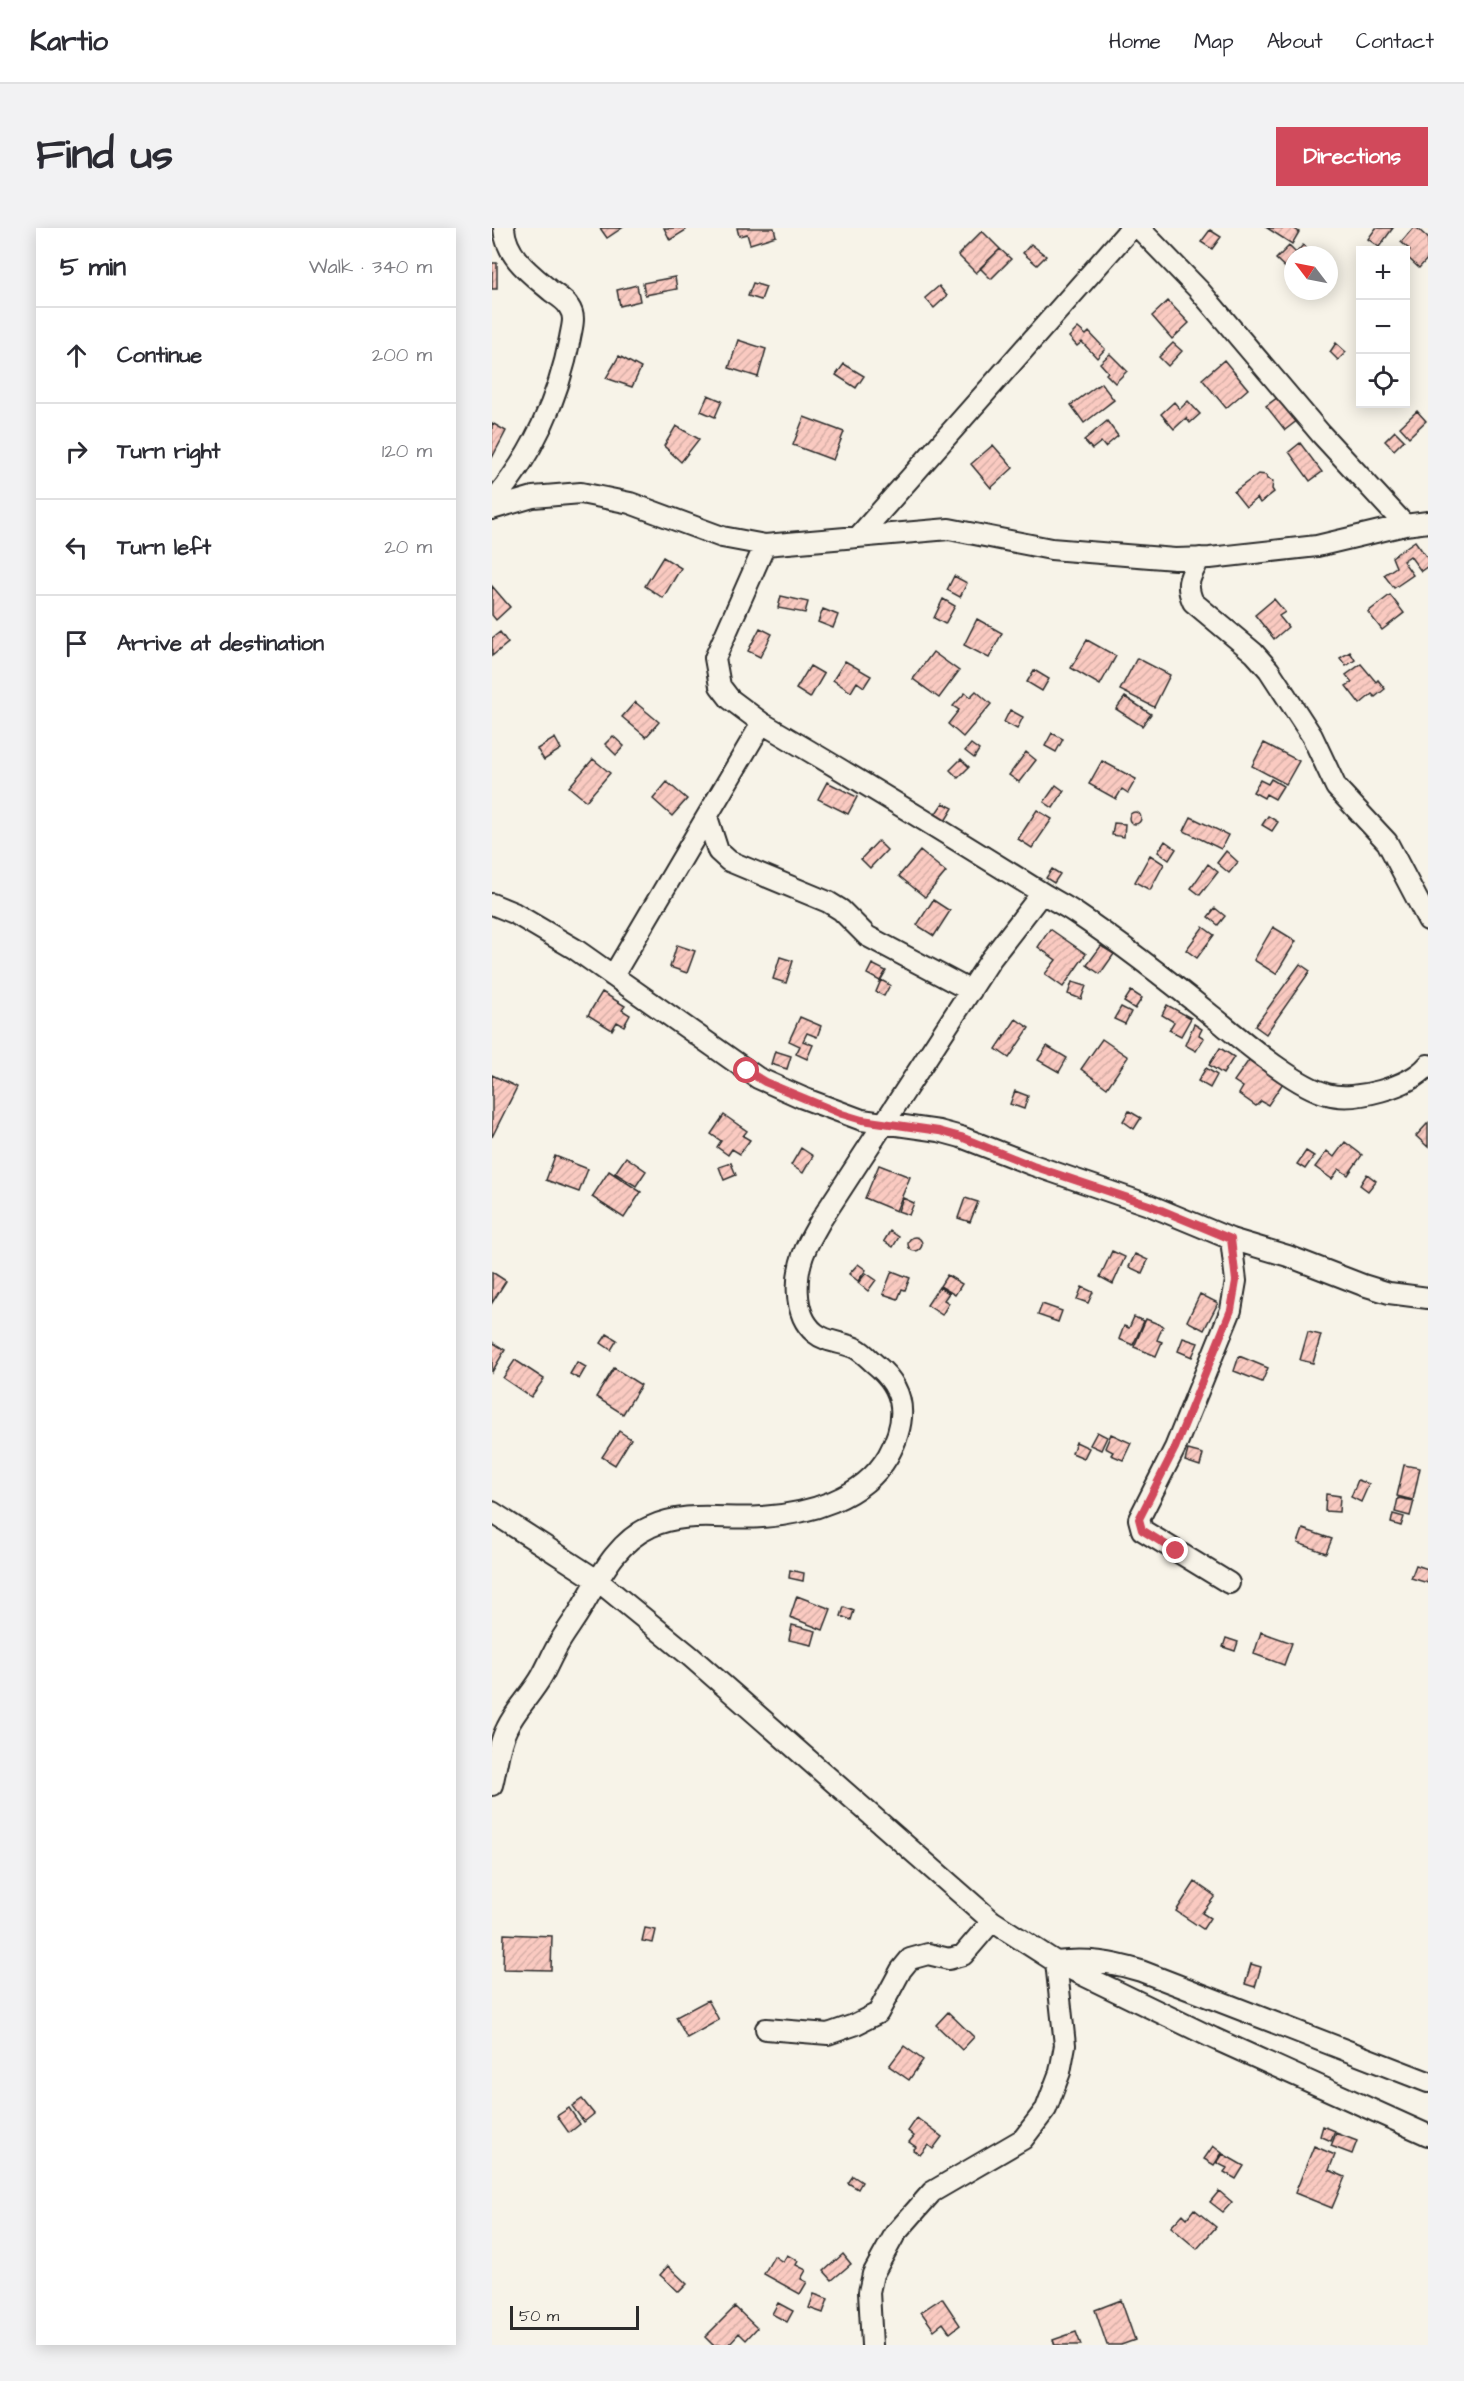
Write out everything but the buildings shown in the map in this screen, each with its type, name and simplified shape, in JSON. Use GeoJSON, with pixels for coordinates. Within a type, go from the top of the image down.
{"type":"FeatureCollection","features":[{"type":"Feature","properties":{"kind":"street"},"geometry":{"type":"LineString","coordinates":[[492,502],[518,468],[546,418],[566,357],[574,315],[568,304],[524,268],[511,253],[504,228]]}},
{"type":"Feature","properties":{"kind":"street"},"geometry":{"type":"LineString","coordinates":[[858,537],[1131,228]]}},
{"type":"Feature","properties":{"kind":"street"},"geometry":{"type":"LineString","coordinates":[[1139,228],[1199,290],[1321,434],[1406,525]]}},
{"type":"Feature","properties":{"kind":"street"},"geometry":{"type":"LineString","coordinates":[[492,508],[533,498],[581,493],[630,503],[722,537],[765,545],[949,529],[1052,549],[1175,559],[1317,546],[1428,522]]}},
{"type":"Feature","properties":{"kind":"street"},"geometry":{"type":"LineString","coordinates":[[765,545],[715,658],[720,686],[730,699],[762,723],[981,853],[1076,913],[1141,959],[1247,1044],[1310,1089],[1347,1098],[1397,1086],[1424,1070],[1428,1065]]}},
{"type":"Feature","properties":{"kind":"street"},"geometry":{"type":"LineString","coordinates":[[1200,558],[1188,581],[1188,590],[1194,602],[1254,653],[1269,670],[1312,736],[1336,787],[1387,842],[1428,920]]}},
{"type":"Feature","properties":{"kind":"street"},"geometry":{"type":"LineString","coordinates":[[613,976],[762,723]]}},
{"type":"Feature","properties":{"kind":"street"},"geometry":{"type":"LineString","coordinates":[[707,817],[718,850],[729,861],[828,902],[841,910],[867,936],[970,991]]}},
{"type":"Feature","properties":{"kind":"street"},"geometry":{"type":"LineString","coordinates":[[492,1785],[506,1729],[542,1676],[558,1644],[597,1580],[625,1545],[650,1527],[678,1518],[762,1517],[811,1510],[858,1488],[877,1472],[888,1455],[901,1417],[902,1401],[896,1386],[887,1373],[858,1350],[826,1340],[815,1333],[804,1317],[798,1294],[799,1271],[806,1249],[821,1220],[991,959],[1042,892]]}},
{"type":"Feature","properties":{"kind":"street"},"geometry":{"type":"LineString","coordinates":[[492,903],[514,913],[575,949],[765,1082],[862,1120],[939,1131],[961,1137],[1033,1166],[1149,1205],[1231,1239],[1288,1256],[1363,1285],[1389,1293],[1428,1298]]}},
{"type":"Feature","properties":{"kind":"street"},"geometry":{"type":"LineString","coordinates":[[1229,1583],[1142,1530],[1139,1519],[1175,1448],[1231,1310],[1236,1281],[1231,1239]]}},
{"type":"Feature","properties":{"kind":"street"},"geometry":{"type":"LineString","coordinates":[[492,1512],[597,1580],[690,1656],[992,1921],[1056,1962],[1213,2038],[1428,2135]]}},
{"type":"Feature","properties":{"kind":"street"},"geometry":{"type":"LineString","coordinates":[[766,2029],[828,2034],[870,2017],[878,2013],[901,1970],[910,1959],[928,1954],[949,1959],[963,1955],[992,1921]]}},
{"type":"Feature","properties":{"kind":"street"},"geometry":{"type":"LineString","coordinates":[[1056,1962],[1074,1959],[1111,1962],[1141,1971],[1428,2082]]}},
{"type":"Feature","properties":{"kind":"street"},"geometry":{"type":"LineString","coordinates":[[872,2345],[869,2292],[873,2274],[895,2234],[932,2192],[1023,2139],[1046,2109],[1060,2072],[1065,2045],[1056,1962]]}},
{"type":"Feature","properties":{"kind":"route"},"geometry":{"type":"LineString","coordinates":[[747,1071],[765,1082],[842,1114],[862,1120],[910,1126],[961,1137],[1033,1166],[1149,1205],[1231,1239],[1236,1281],[1231,1310],[1175,1448],[1139,1519],[1139,1526],[1142,1530],[1176,1551]]}}]}
